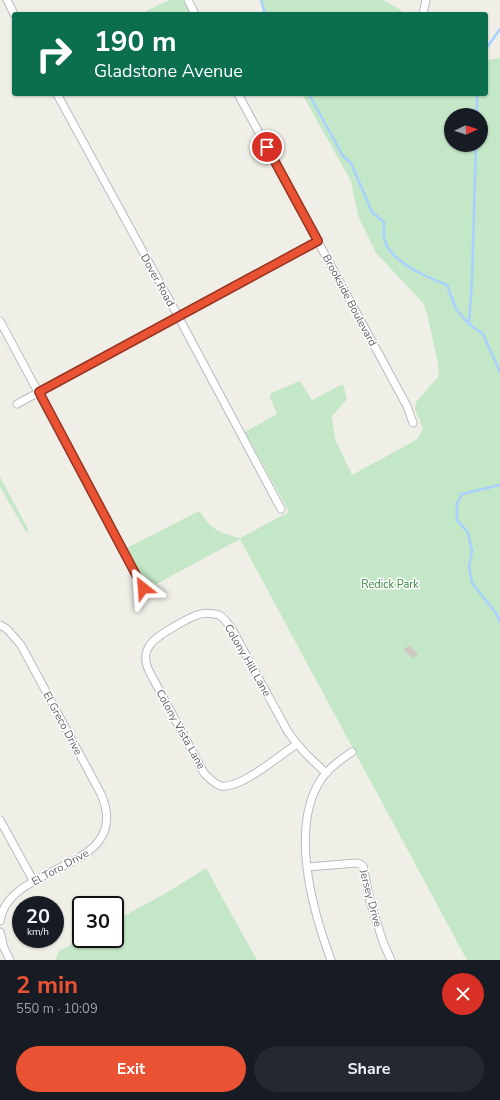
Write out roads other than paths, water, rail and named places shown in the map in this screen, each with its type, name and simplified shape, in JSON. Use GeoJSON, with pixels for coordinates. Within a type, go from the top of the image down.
{"type":"FeatureCollection","features":[{"type":"Feature","properties":{"kind":"street"},"geometry":{"type":"LineString","coordinates":[[6,0],[13,12]]}},
{"type":"Feature","properties":{"kind":"street"},"geometry":{"type":"LineString","coordinates":[[188,0],[194,12]]}},
{"type":"Feature","properties":{"kind":"street"},"geometry":{"type":"LineString","coordinates":[[423,12],[426,0]]}},
{"type":"Feature","properties":{"kind":"street","name":"Dover Road"},"geometry":{"type":"LineString","coordinates":[[58,96],[281,509]]}},
{"type":"Feature","properties":{"kind":"street","name":"Brookside Boulevard"},"geometry":{"type":"LineString","coordinates":[[239,96],[407,406],[413,423]]}},
{"type":"Feature","properties":{"kind":"street"},"geometry":{"type":"LineString","coordinates":[[17,404],[318,241]]}},
{"type":"Feature","properties":{"kind":"street"},"geometry":{"type":"LineString","coordinates":[[0,321],[143,588]]}},
{"type":"Feature","properties":{"kind":"street","name":"Colony Hill Lane"},"geometry":{"type":"LineString","coordinates":[[147,651],[151,642],[159,636],[196,616],[204,614],[218,615],[224,619],[233,631],[288,732],[296,744],[326,773]]}},
{"type":"Feature","properties":{"kind":"street","name":"El Greco Drive"},"geometry":{"type":"LineString","coordinates":[[0,625],[7,628],[21,645],[101,794],[106,810],[105,830]]}},
{"type":"Feature","properties":{"kind":"street","name":"Colony Vista Lane"},"geometry":{"type":"LineString","coordinates":[[147,651],[146,661],[149,671],[204,773],[220,786],[227,786],[240,782],[257,772],[296,744]]}},
{"type":"Feature","properties":{"kind":"street"},"geometry":{"type":"LineString","coordinates":[[331,960],[310,891],[306,840],[308,814],[312,799],[326,773],[352,752]]}},
{"type":"Feature","properties":{"kind":"street"},"geometry":{"type":"LineString","coordinates":[[0,820],[34,882]]}},
{"type":"Feature","properties":{"kind":"street","name":"El Toro Drive"},"geometry":{"type":"LineString","coordinates":[[0,921],[1,913],[6,903],[14,894],[94,848],[105,830]]}},
{"type":"Feature","properties":{"kind":"street","name":"Jersey Drive"},"geometry":{"type":"LineString","coordinates":[[308,868],[356,863],[360,864],[363,869],[370,901],[383,942],[391,960]]}},
{"type":"Feature","properties":{"kind":"street"},"geometry":{"type":"LineString","coordinates":[[0,932],[4,948],[10,960]]}},
{"type":"Feature","properties":{"kind":"waterway"},"geometry":{"type":"LineString","coordinates":[[261,0],[264,12]]}},
{"type":"Feature","properties":{"kind":"waterway"},"geometry":{"type":"LineString","coordinates":[[488,46],[500,29]]}},
{"type":"Feature","properties":{"kind":"waterway"},"geometry":{"type":"LineString","coordinates":[[310,96],[343,156],[351,163],[372,212],[384,222],[384,239],[389,249],[395,256],[411,268],[447,285],[456,309],[469,324],[483,334],[500,372]]}},
{"type":"Feature","properties":{"kind":"waterway"},"geometry":{"type":"LineString","coordinates":[[477,96],[477,108]]}},
{"type":"Feature","properties":{"kind":"waterway"},"geometry":{"type":"LineString","coordinates":[[469,324],[472,280],[476,152]]}},
{"type":"Feature","properties":{"kind":"waterway"},"geometry":{"type":"LineString","coordinates":[[500,485],[462,494],[457,504],[457,520],[468,533],[472,551],[469,566],[472,583],[496,613],[500,622]]}},
{"type":"Feature","properties":{"kind":"park label","name":"Redick Park"},"geometry":{"type":"Point","coordinates":[390,584]}}]}
